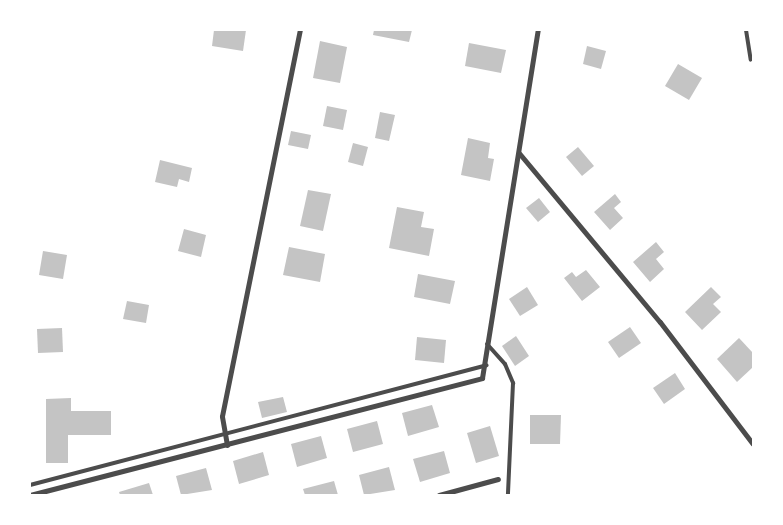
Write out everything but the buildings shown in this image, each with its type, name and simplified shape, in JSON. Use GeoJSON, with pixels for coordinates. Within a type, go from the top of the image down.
{"type":"FeatureCollection","features":[{"type":"Feature","properties":{"kind":"street"},"geometry":{"type":"LineString","coordinates":[[226,445],[222,416],[300,30]]}},
{"type":"Feature","properties":{"kind":"street"},"geometry":{"type":"LineString","coordinates":[[30,495],[482,378],[487,365],[487,344],[538,30]]}},
{"type":"Feature","properties":{"kind":"street"},"geometry":{"type":"LineString","coordinates":[[519,153],[660,322],[753,444]]}},
{"type":"Feature","properties":{"kind":"street"},"geometry":{"type":"LineString","coordinates":[[439,495],[498,479]]}},
{"type":"Feature","properties":{"kind":"lane"},"geometry":{"type":"LineString","coordinates":[[746,30],[751,60]]}},
{"type":"Feature","properties":{"kind":"lane"},"geometry":{"type":"LineString","coordinates":[[487,344],[505,364],[513,383],[508,495]]}},
{"type":"Feature","properties":{"kind":"lane"},"geometry":{"type":"LineString","coordinates":[[30,485],[487,365]]}}]}
